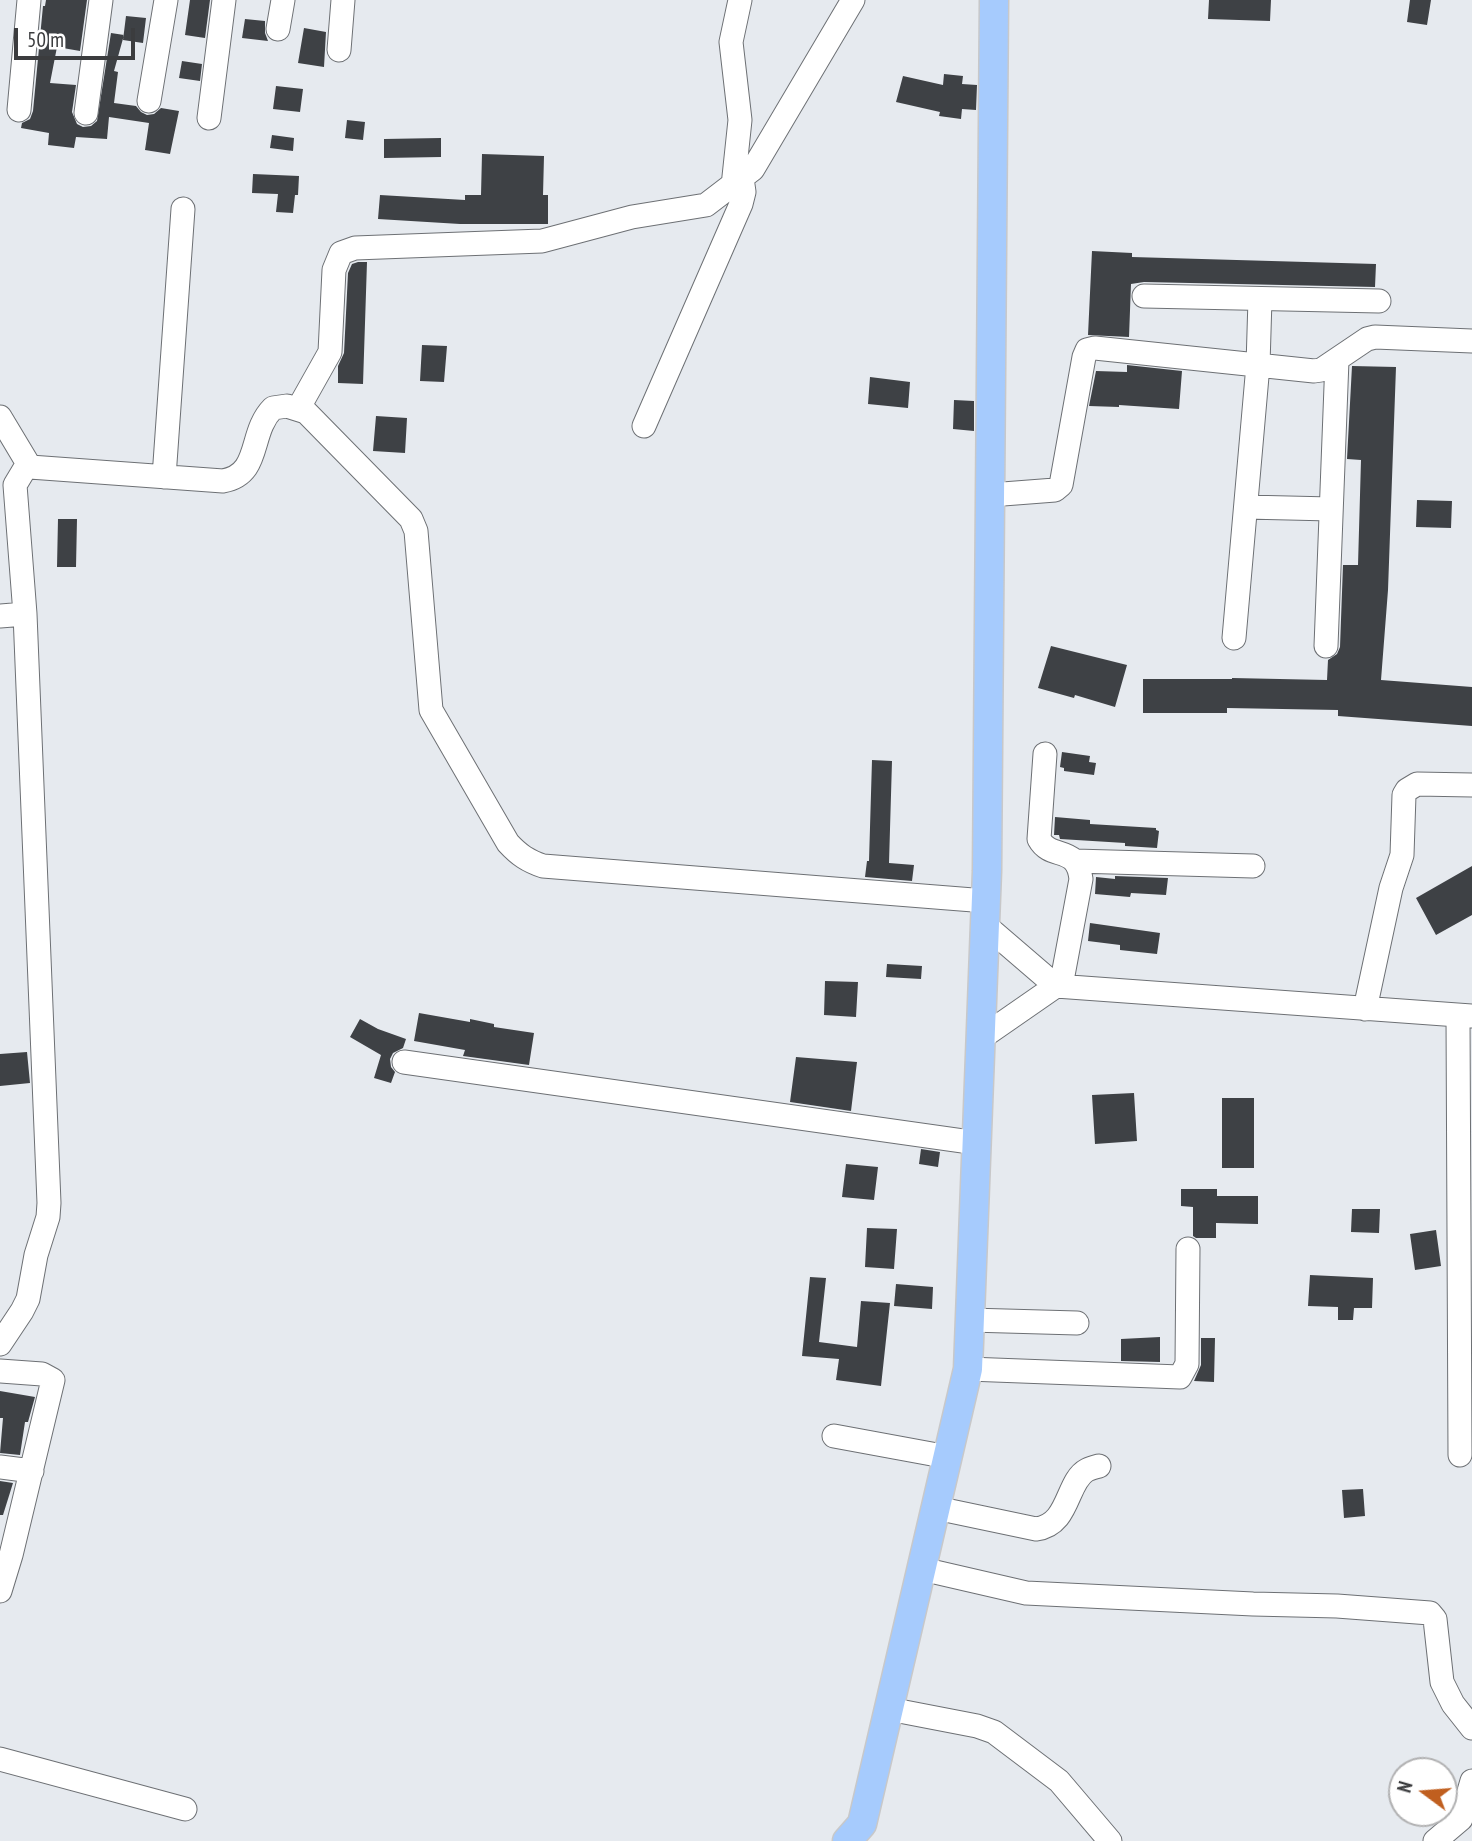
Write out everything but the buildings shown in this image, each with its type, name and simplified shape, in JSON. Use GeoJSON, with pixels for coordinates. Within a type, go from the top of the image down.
{"type":"FeatureCollection","features":[{"type":"Feature","properties":{"kind":"main road"},"geometry":{"type":"LineString","coordinates":[[856,1835],[889,1709],[968,1369],[985,913],[994,0]]}},
{"type":"Feature","properties":{"kind":"street"},"geometry":{"type":"LineString","coordinates":[[19,110],[29,0]]}},
{"type":"Feature","properties":{"kind":"street"},"geometry":{"type":"LineString","coordinates":[[86,113],[101,0]]}},
{"type":"Feature","properties":{"kind":"street"},"geometry":{"type":"LineString","coordinates":[[149,101],[166,0]]}},
{"type":"Feature","properties":{"kind":"street"},"geometry":{"type":"LineString","coordinates":[[209,118],[224,0]]}},
{"type":"Feature","properties":{"kind":"street"},"geometry":{"type":"LineString","coordinates":[[278,29],[283,0]]}},
{"type":"Feature","properties":{"kind":"street"},"geometry":{"type":"LineString","coordinates":[[339,50],[343,0]]}},
{"type":"Feature","properties":{"kind":"street"},"geometry":{"type":"LineString","coordinates":[[644,425],[744,192],[737,182],[740,120],[731,42],[740,0]]}},
{"type":"Feature","properties":{"kind":"street"},"geometry":{"type":"LineString","coordinates":[[298,409],[330,352],[334,270],[341,253],[355,248],[541,240],[632,218],[701,207],[756,165],[853,0]]}},
{"type":"Feature","properties":{"kind":"street"},"geometry":{"type":"LineString","coordinates":[[164,477],[183,209]]}},
{"type":"Feature","properties":{"kind":"street"},"geometry":{"type":"LineString","coordinates":[[1144,296],[1379,301]]}},
{"type":"Feature","properties":{"kind":"street"},"geometry":{"type":"LineString","coordinates":[[1234,638],[1258,365],[1261,299]]}},
{"type":"Feature","properties":{"kind":"street"},"geometry":{"type":"LineString","coordinates":[[990,495],[1055,490],[1061,485],[1084,357],[1087,351],[1095,348],[1314,371],[1321,370],[1367,339],[1375,337],[1472,341]]}},
{"type":"Feature","properties":{"kind":"street"},"geometry":{"type":"LineString","coordinates":[[1326,646],[1337,360]]}},
{"type":"Feature","properties":{"kind":"street"},"geometry":{"type":"LineString","coordinates":[[0,1344],[28,1299],[49,1203],[25,614],[10,539],[15,485],[24,470],[30,467],[223,481],[242,475],[248,467],[261,424],[273,408],[287,406],[306,412],[411,519],[416,531],[431,710],[508,843],[517,853],[544,866],[985,913],[1059,986]]}},
{"type":"Feature","properties":{"kind":"street"},"geometry":{"type":"LineString","coordinates":[[0,417],[30,467]]}},
{"type":"Feature","properties":{"kind":"street"},"geometry":{"type":"LineString","coordinates":[[1246,507],[1331,509]]}},
{"type":"Feature","properties":{"kind":"street"},"geometry":{"type":"LineString","coordinates":[[0,616],[25,614]]}},
{"type":"Feature","properties":{"kind":"street"},"geometry":{"type":"LineString","coordinates":[[1045,754],[1039,839],[1048,849],[1069,855],[1080,869],[1059,986]]}},
{"type":"Feature","properties":{"kind":"street"},"geometry":{"type":"LineString","coordinates":[[1365,1009],[1391,888],[1402,855],[1407,789],[1417,784],[1472,785]]}},
{"type":"Feature","properties":{"kind":"street"},"geometry":{"type":"LineString","coordinates":[[1075,861],[1253,866]]}},
{"type":"Feature","properties":{"kind":"street"},"geometry":{"type":"LineString","coordinates":[[981,1038],[1059,986],[1465,1016],[1460,1455]]}},
{"type":"Feature","properties":{"kind":"street"},"geometry":{"type":"LineString","coordinates":[[404,1062],[977,1143]]}},
{"type":"Feature","properties":{"kind":"street"},"geometry":{"type":"LineString","coordinates":[[968,1369],[1180,1377],[1187,1364],[1188,1249]]}},
{"type":"Feature","properties":{"kind":"street"},"geometry":{"type":"LineString","coordinates":[[970,1320],[1077,1323]]}},
{"type":"Feature","properties":{"kind":"street"},"geometry":{"type":"LineString","coordinates":[[0,1371],[42,1374],[53,1380],[32,1471],[7,1540],[0,1591]]}},
{"type":"Feature","properties":{"kind":"street"},"geometry":{"type":"LineString","coordinates":[[834,1436],[948,1457]]}},
{"type":"Feature","properties":{"kind":"street"},"geometry":{"type":"LineString","coordinates":[[936,1508],[1036,1529],[1043,1528],[1055,1522],[1083,1473],[1099,1466]]}},
{"type":"Feature","properties":{"kind":"street"},"geometry":{"type":"LineString","coordinates":[[0,1467],[32,1471]]}},
{"type":"Feature","properties":{"kind":"street"},"geometry":{"type":"LineString","coordinates":[[922,1569],[1026,1593],[1337,1606],[1430,1613],[1435,1619],[1442,1682],[1446,1692],[1471,1725]]}},
{"type":"Feature","properties":{"kind":"street"},"geometry":{"type":"LineString","coordinates":[[889,1709],[994,1732],[1059,1781],[1111,1841]]}},
{"type":"Feature","properties":{"kind":"street"},"geometry":{"type":"LineString","coordinates":[[0,1759],[185,1809]]}},
{"type":"Feature","properties":{"kind":"street"},"geometry":{"type":"LineString","coordinates":[[1435,1841],[1461,1819],[1472,1781]]}}]}
